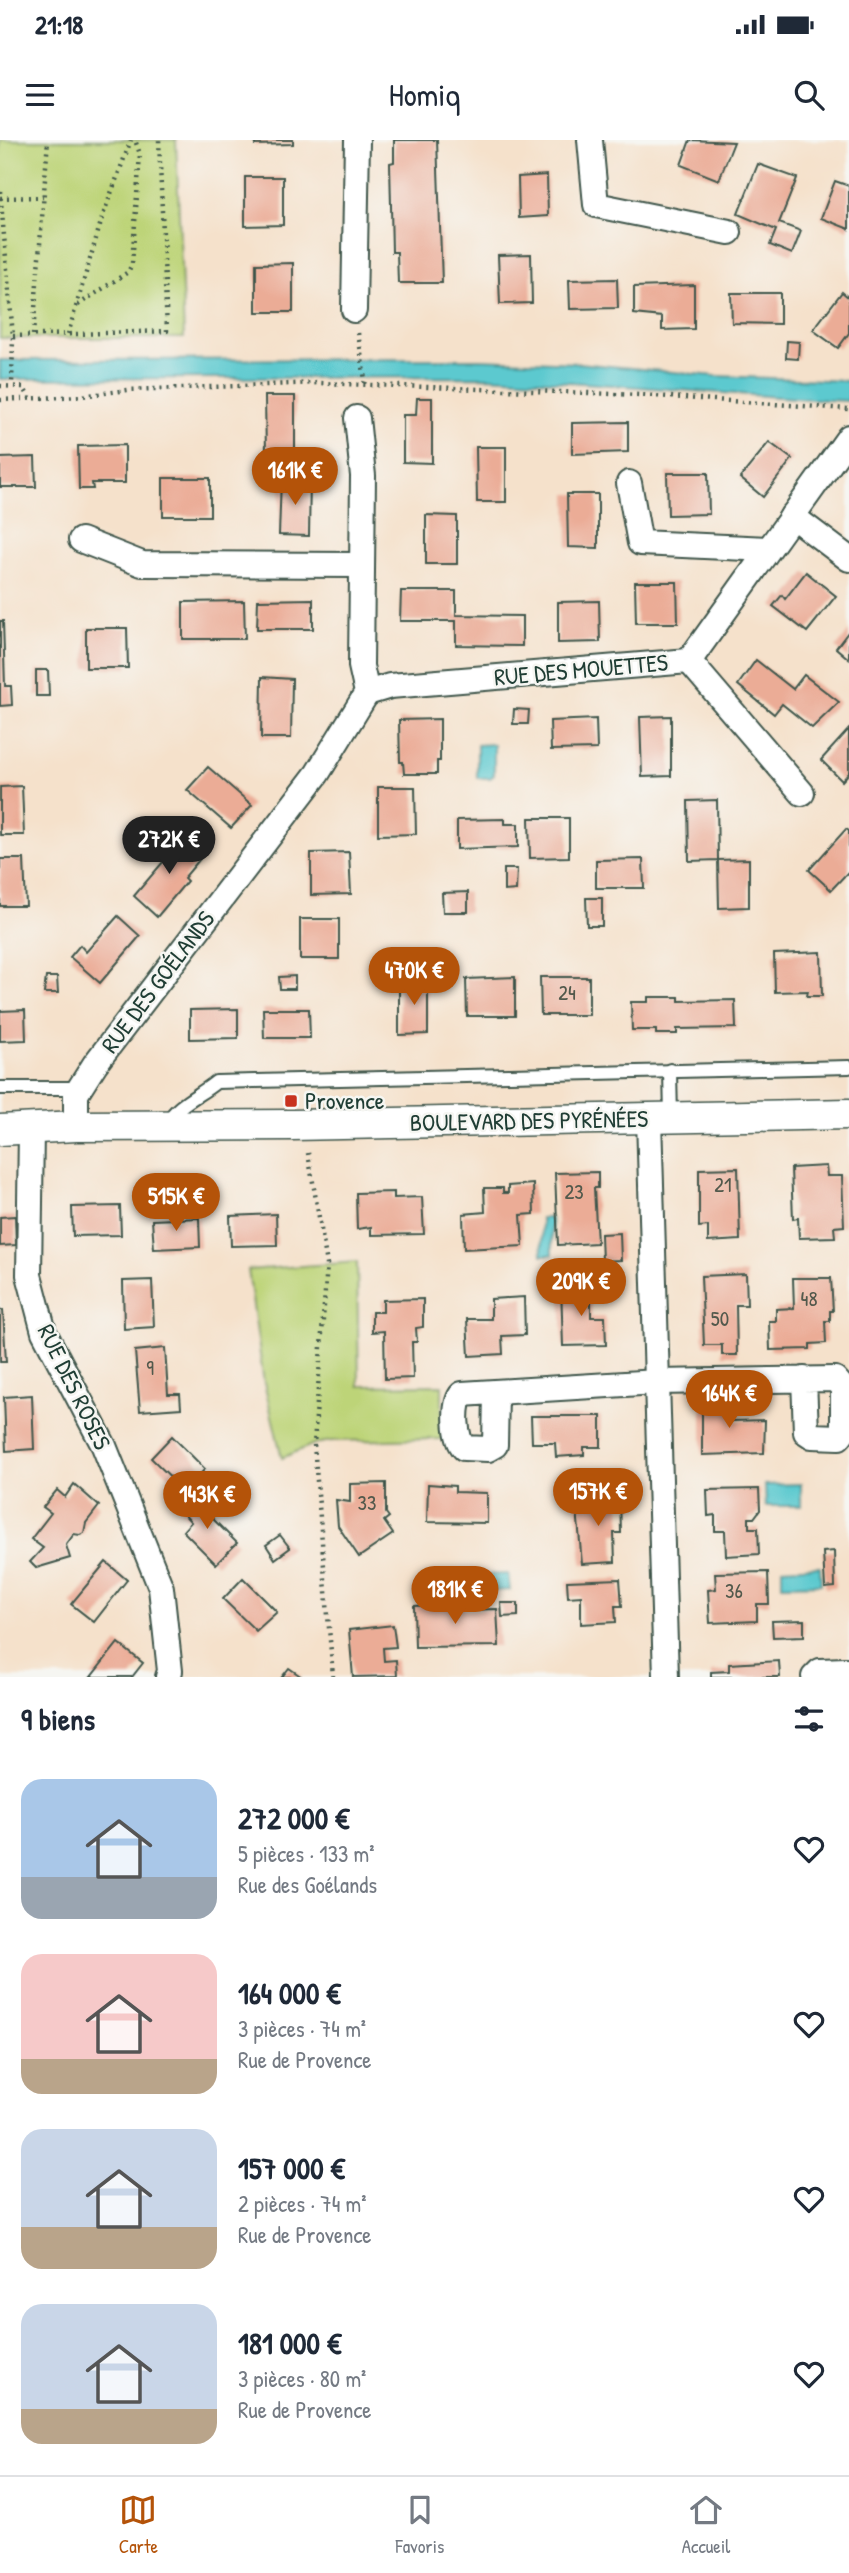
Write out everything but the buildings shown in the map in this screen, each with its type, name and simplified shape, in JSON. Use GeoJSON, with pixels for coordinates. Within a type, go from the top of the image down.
{"type":"FeatureCollection","features":[{"type":"Feature","properties":{"kind":"street"},"geometry":{"type":"LineString","coordinates":[[354,310],[357,140]]}},
{"type":"Feature","properties":{"kind":"street"},"geometry":{"type":"LineString","coordinates":[[590,140],[596,205],[729,232]]}},
{"type":"Feature","properties":{"kind":"street"},"geometry":{"type":"LineString","coordinates":[[357,418],[363,475],[361,666],[367,692]]}},
{"type":"Feature","properties":{"kind":"street","name":"RUE DES MOUETTES"},"geometry":{"type":"LineString","coordinates":[[367,692],[390,686],[689,661],[849,437]]}},
{"type":"Feature","properties":{"kind":"street"},"geometry":{"type":"LineString","coordinates":[[629,483],[640,542],[768,549]]}},
{"type":"Feature","properties":{"kind":"street"},"geometry":{"type":"LineString","coordinates":[[792,516],[849,559]]}},
{"type":"Feature","properties":{"kind":"street"},"geometry":{"type":"LineString","coordinates":[[81,540],[142,564],[362,565]]}},
{"type":"Feature","properties":{"kind":"street"},"geometry":{"type":"LineString","coordinates":[[689,661],[802,793]]}},
{"type":"Feature","properties":{"kind":"street","name":"RUE DES GOÉLANDS"},"geometry":{"type":"LineString","coordinates":[[76,1126],[76,1094],[95,1064],[317,774],[367,692]]}},
{"type":"Feature","properties":{"kind":"street","name":"BOULEVARD DES PYRÉNÉES"},"geometry":{"type":"LineString","coordinates":[[0,1130],[76,1126],[303,1125],[849,1114]]}},
{"type":"Feature","properties":{"kind":"street"},"geometry":{"type":"LineString","coordinates":[[660,1119],[657,1382],[666,1677]]}},
{"type":"Feature","properties":{"kind":"street","name":"RUE DES ROSES"},"geometry":{"type":"LineString","coordinates":[[31,1129],[29,1276],[44,1332],[104,1446],[160,1588],[170,1671],[168,1677]]}},
{"type":"Feature","properties":{"kind":"street"},"geometry":{"type":"LineString","coordinates":[[496,1392],[657,1382],[804,1379]]}},
{"type":"Feature","properties":{"kind":"street"},"geometry":{"type":"LineString","coordinates":[[814,1677],[820,1671],[849,1672]]}},
{"type":"Feature","properties":{"kind":"lane"},"geometry":{"type":"LineString","coordinates":[[166,1126],[174,1110],[198,1097],[216,1082],[849,1067]]}},
{"type":"Feature","properties":{"kind":"lane"},"geometry":{"type":"LineString","coordinates":[[660,1119],[670,1070]]}},
{"type":"Feature","properties":{"kind":"lane"},"geometry":{"type":"LineString","coordinates":[[0,1088],[80,1088]]}},
{"type":"Feature","properties":{"kind":"path"},"geometry":{"type":"LineString","coordinates":[[33,335],[48,140]]}},
{"type":"Feature","properties":{"kind":"path"},"geometry":{"type":"LineString","coordinates":[[77,306],[128,272],[132,264],[140,154],[133,140]]}},
{"type":"Feature","properties":{"kind":"path"},"geometry":{"type":"LineString","coordinates":[[68,334],[103,215],[133,140]]}},
{"type":"Feature","properties":{"kind":"path"},"geometry":{"type":"LineString","coordinates":[[13,336],[167,331],[159,140]]}},
{"type":"Feature","properties":{"kind":"path"},"geometry":{"type":"LineString","coordinates":[[0,191],[13,336],[12,384]]}},
{"type":"Feature","properties":{"kind":"path"},"geometry":{"type":"LineString","coordinates":[[0,198],[43,197]]}},
{"type":"Feature","properties":{"kind":"path"},"geometry":{"type":"LineString","coordinates":[[363,355],[365,380]]}},
{"type":"Feature","properties":{"kind":"path"},"geometry":{"type":"LineString","coordinates":[[0,400],[82,396],[128,390],[319,383],[640,395],[849,409]]}},
{"type":"Feature","properties":{"kind":"path"},"geometry":{"type":"LineString","coordinates":[[0,386],[12,384],[23,387],[30,398]]}},
{"type":"Feature","properties":{"kind":"path"},"geometry":{"type":"LineString","coordinates":[[303,1125],[327,1264],[314,1444],[333,1677]]}},
{"type":"Feature","properties":{"kind":"green space"},"geometry":{"type":"Polygon","coordinates":[[[0,140],[176,140],[184,338],[0,338],[0,140]]]}},
{"type":"Feature","properties":{"kind":"green space"},"geometry":{"type":"Polygon","coordinates":[[[357,1262],[359,1386],[442,1385],[442,1439],[332,1441],[314,1444],[282,1458],[264,1383],[248,1270],[357,1262]]]}},
{"type":"Feature","properties":{"kind":"water"},"geometry":{"type":"Polygon","coordinates":[[[479,359],[578,363],[715,376],[849,381],[849,401],[486,377],[0,379],[0,360],[479,359]]]}},
{"type":"Feature","properties":{"kind":"water"},"geometry":{"type":"Polygon","coordinates":[[[494,744],[494,775],[490,778],[477,778],[477,745],[494,744]]]}},
{"type":"Feature","properties":{"kind":"water"},"geometry":{"type":"Polygon","coordinates":[[[541,1218],[551,1218],[552,1255],[542,1255],[541,1218]]]}},
{"type":"Feature","properties":{"kind":"water"},"geometry":{"type":"Polygon","coordinates":[[[801,1484],[801,1506],[766,1506],[765,1485],[801,1484]]]}},
{"type":"Feature","properties":{"kind":"water"},"geometry":{"type":"Polygon","coordinates":[[[820,1566],[821,1584],[782,1585],[782,1568],[820,1566]]]}},
{"type":"Feature","properties":{"kind":"water"},"geometry":{"type":"Polygon","coordinates":[[[508,1574],[510,1590],[475,1592],[475,1575],[508,1574]]]}},
{"type":"Feature","properties":{"kind":"place","name":"Provence"},"geometry":{"type":"Point","coordinates":[291,1101]}}]}
